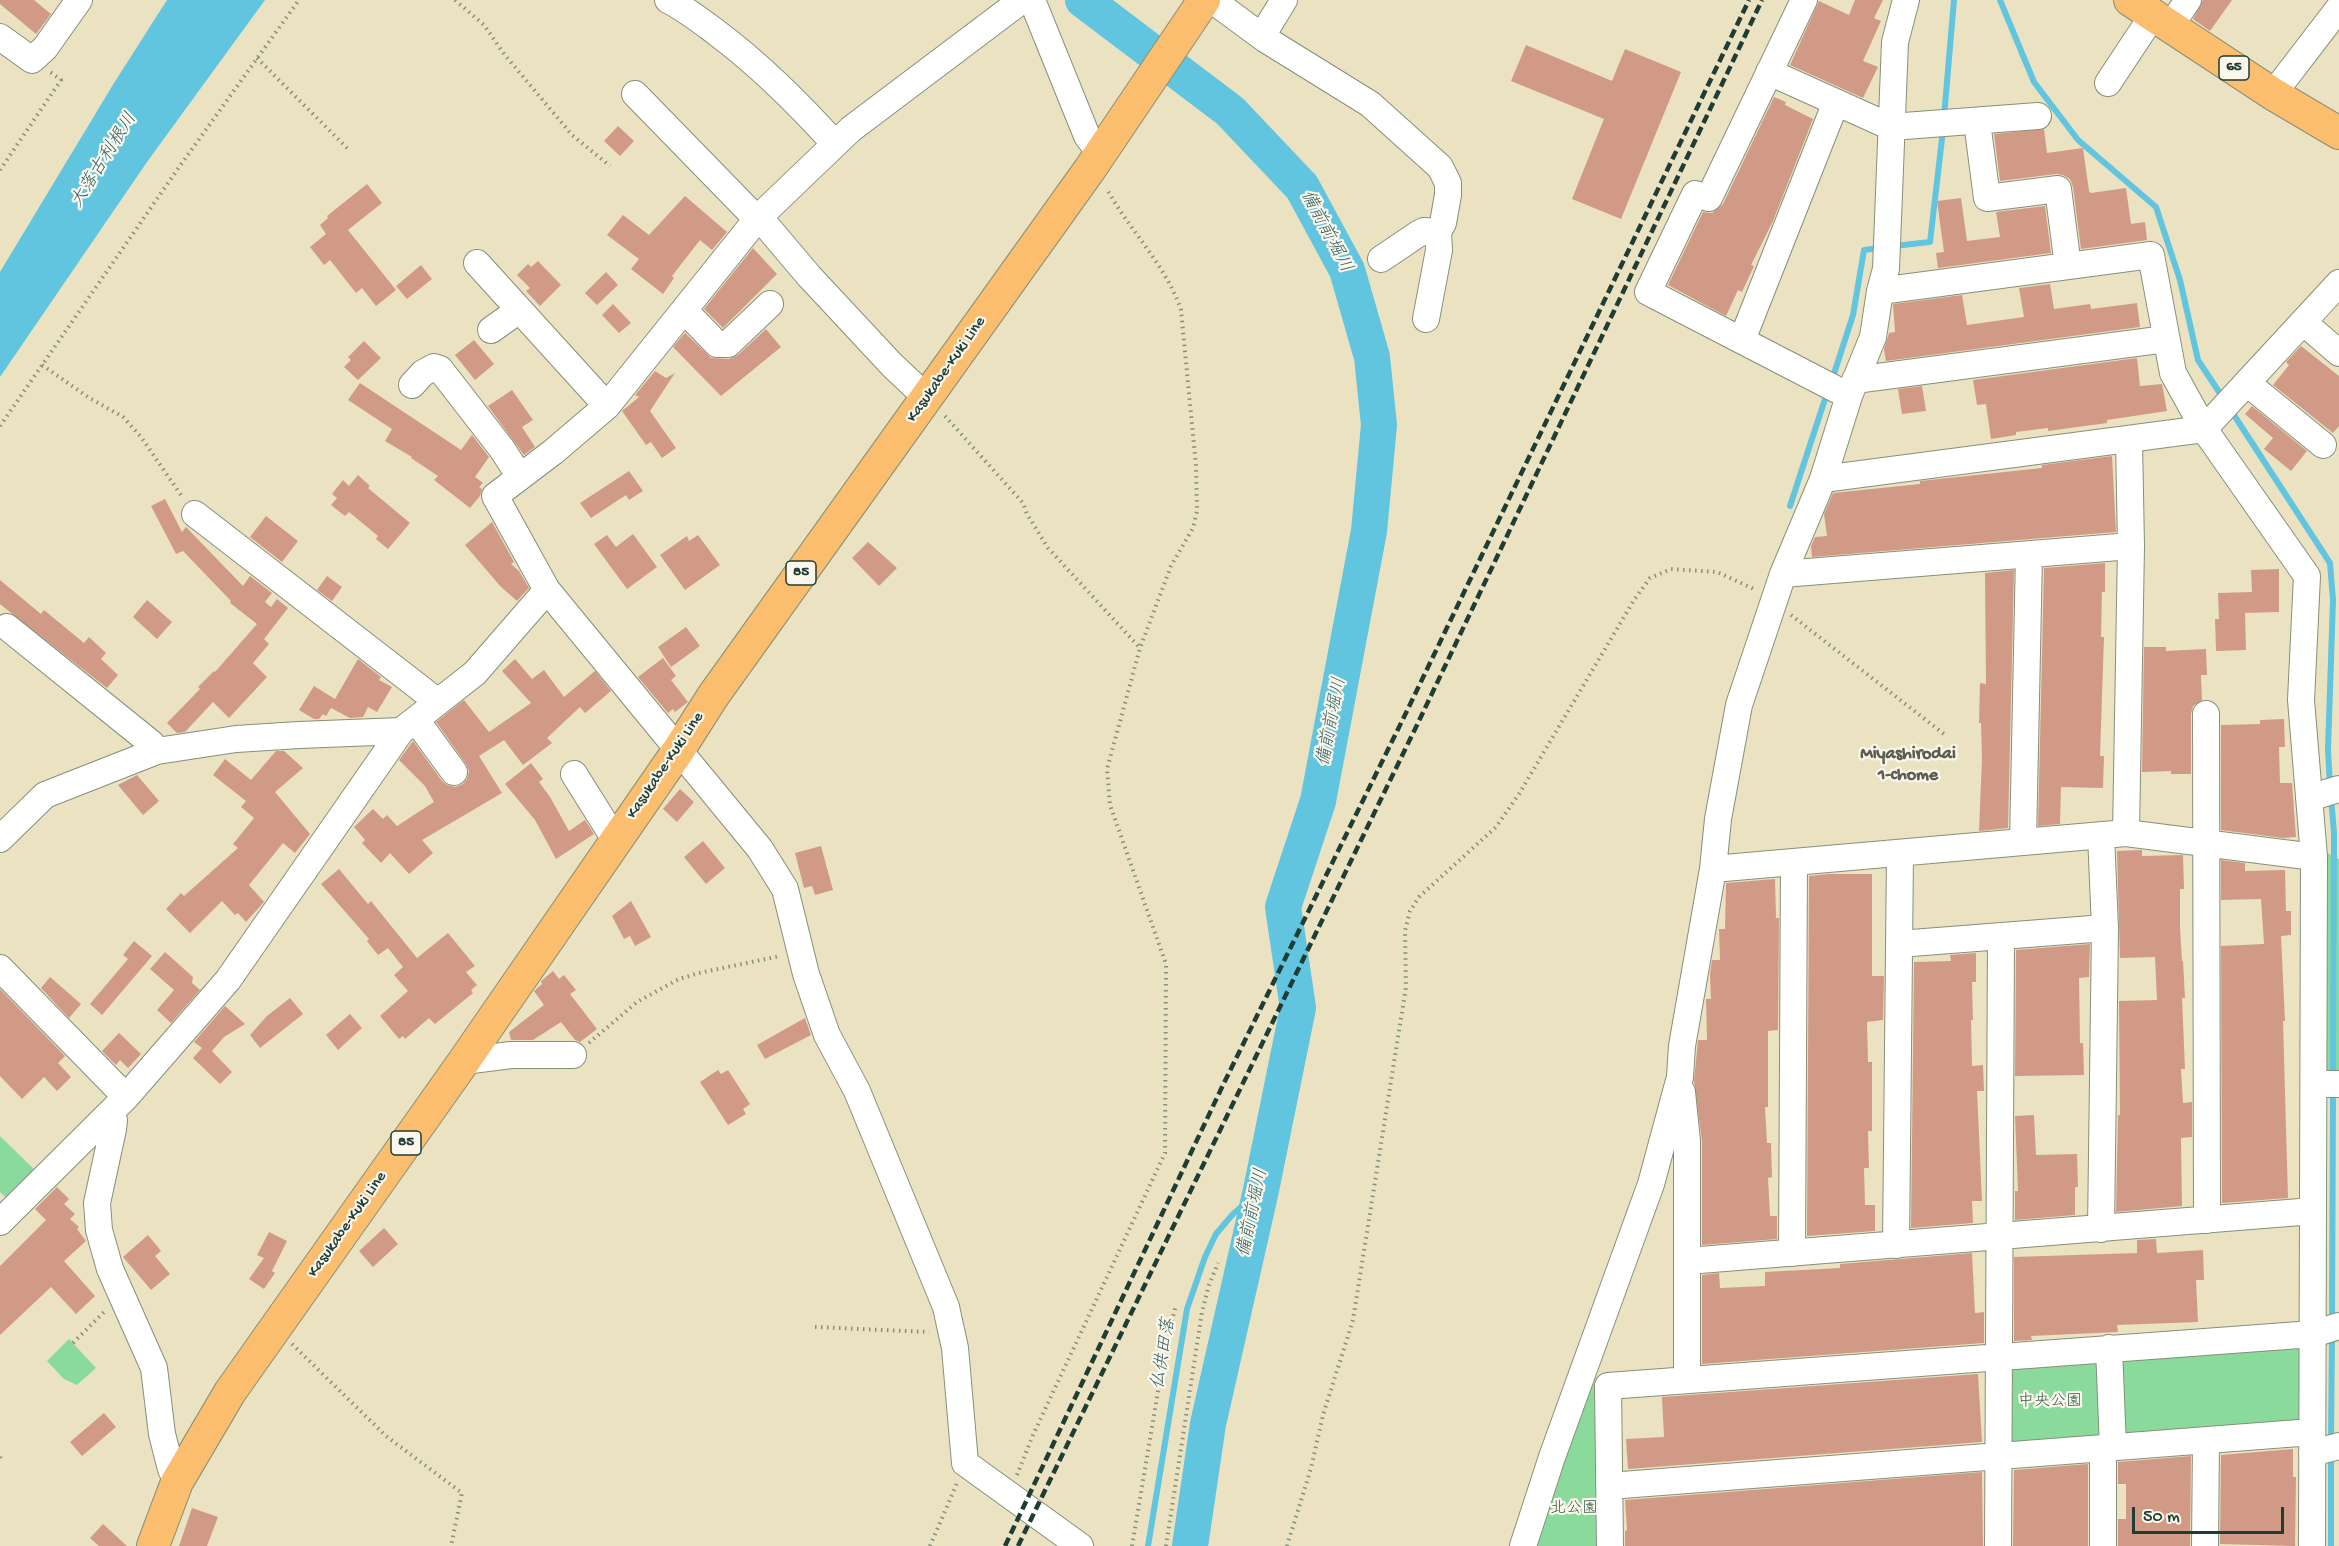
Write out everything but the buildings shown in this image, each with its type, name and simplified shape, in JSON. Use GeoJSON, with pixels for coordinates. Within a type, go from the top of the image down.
{"type":"FeatureCollection","features":[{"type":"Feature","properties":{"kind":"main road","name":"Kasukabe-Kuki Line"},"geometry":{"type":"LineString","coordinates":[[153,1546],[177,1482],[230,1392],[464,1061],[678,751],[713,696],[1095,161],[1204,0]]}},
{"type":"Feature","properties":{"kind":"main road","name":"65"},"geometry":{"type":"LineString","coordinates":[[2161,10],[2273,94],[2339,133]]}},
{"type":"Feature","properties":{"kind":"street"},"geometry":{"type":"LineString","coordinates":[[0,38],[32,60],[45,48],[79,0]]}},
{"type":"Feature","properties":{"kind":"street"},"geometry":{"type":"LineString","coordinates":[[668,0],[682,7],[746,55],[836,144]]}},
{"type":"Feature","properties":{"kind":"street"},"geometry":{"type":"LineString","coordinates":[[1022,0],[851,129],[757,219],[607,406],[553,452],[495,496],[547,590],[774,869],[785,889],[806,974],[827,1035],[861,1102],[946,1307],[956,1348],[965,1463],[1080,1546]]}},
{"type":"Feature","properties":{"kind":"street"},"geometry":{"type":"LineString","coordinates":[[1032,0],[1095,161]]}},
{"type":"Feature","properties":{"kind":"street"},"geometry":{"type":"LineString","coordinates":[[1212,0],[1262,36],[1370,104],[1433,159],[1445,175],[1448,183],[1446,210],[1438,232],[1439,250],[1426,319]]}},
{"type":"Feature","properties":{"kind":"street"},"geometry":{"type":"LineString","coordinates":[[1262,36],[1284,0]]}},
{"type":"Feature","properties":{"kind":"street"},"geometry":{"type":"LineString","coordinates":[[1804,0],[1709,198],[1695,194],[1648,292],[1742,340],[1852,388],[2166,339]]}},
{"type":"Feature","properties":{"kind":"street"},"geometry":{"type":"LineString","coordinates":[[1687,1380],[1687,1141],[1680,1077],[1682,1046],[1713,869],[1718,819],[1740,705],[1783,574],[1823,478],[1852,388],[1872,337],[1886,269],[1895,42],[1906,0]]}},
{"type":"Feature","properties":{"kind":"street"},"geometry":{"type":"LineString","coordinates":[[2273,94],[2339,8]]}},
{"type":"Feature","properties":{"kind":"street"},"geometry":{"type":"LineString","coordinates":[[2108,83],[2161,10]]}},
{"type":"Feature","properties":{"kind":"street"},"geometry":{"type":"LineString","coordinates":[[1769,72],[1891,127],[2038,116]]}},
{"type":"Feature","properties":{"kind":"street"},"geometry":{"type":"LineString","coordinates":[[635,94],[757,219],[765,224],[809,276],[892,365],[927,398]]}},
{"type":"Feature","properties":{"kind":"street"},"geometry":{"type":"LineString","coordinates":[[1742,340],[1836,102]]}},
{"type":"Feature","properties":{"kind":"street"},"geometry":{"type":"LineString","coordinates":[[1977,122],[1987,198],[2058,189],[2068,266]]}},
{"type":"Feature","properties":{"kind":"street"},"geometry":{"type":"LineString","coordinates":[[1381,259],[1424,231],[1438,232]]}},
{"type":"Feature","properties":{"kind":"street"},"geometry":{"type":"LineString","coordinates":[[1880,291],[2151,255],[2173,373],[2204,429],[2307,576],[2301,700],[2314,856],[2312,1546]]}},
{"type":"Feature","properties":{"kind":"street"},"geometry":{"type":"LineString","coordinates":[[477,263],[607,406]]}},
{"type":"Feature","properties":{"kind":"street"},"geometry":{"type":"LineString","coordinates":[[1823,478],[2204,429],[2339,283]]}},
{"type":"Feature","properties":{"kind":"street"},"geometry":{"type":"LineString","coordinates":[[684,310],[717,344],[729,344],[770,304]]}},
{"type":"Feature","properties":{"kind":"street"},"geometry":{"type":"LineString","coordinates":[[492,330],[519,310]]}},
{"type":"Feature","properties":{"kind":"street"},"geometry":{"type":"LineString","coordinates":[[2303,322],[2339,352]]}},
{"type":"Feature","properties":{"kind":"street"},"geometry":{"type":"LineString","coordinates":[[412,385],[423,373],[434,367],[440,369],[502,449],[520,477]]}},
{"type":"Feature","properties":{"kind":"street"},"geometry":{"type":"LineString","coordinates":[[2247,383],[2323,445]]}},
{"type":"Feature","properties":{"kind":"street"},"geometry":{"type":"LineString","coordinates":[[2126,833],[2131,546],[2129,440]]}},
{"type":"Feature","properties":{"kind":"street"},"geometry":{"type":"LineString","coordinates":[[195,514],[438,702]]}},
{"type":"Feature","properties":{"kind":"street"},"geometry":{"type":"LineString","coordinates":[[1783,574],[2131,546]]}},
{"type":"Feature","properties":{"kind":"street"},"geometry":{"type":"LineString","coordinates":[[2023,842],[2029,555]]}},
{"type":"Feature","properties":{"kind":"street"},"geometry":{"type":"LineString","coordinates":[[0,1222],[119,1104],[228,980],[408,725],[475,673],[547,590]]}},
{"type":"Feature","properties":{"kind":"street"},"geometry":{"type":"LineString","coordinates":[[7,627],[151,743],[157,751]]}},
{"type":"Feature","properties":{"kind":"street"},"geometry":{"type":"LineString","coordinates":[[2205,714],[2207,1220]]}},
{"type":"Feature","properties":{"kind":"street"},"geometry":{"type":"LineString","coordinates":[[0,839],[45,795],[157,751],[246,739],[408,725],[454,771]]}},
{"type":"Feature","properties":{"kind":"street"},"geometry":{"type":"LineString","coordinates":[[574,774],[616,841]]}},
{"type":"Feature","properties":{"kind":"street"},"geometry":{"type":"LineString","coordinates":[[2309,798],[2339,789]]}},
{"type":"Feature","properties":{"kind":"street"},"geometry":{"type":"LineString","coordinates":[[1713,869],[2126,833],[2314,856]]}},
{"type":"Feature","properties":{"kind":"street"},"geometry":{"type":"LineString","coordinates":[[2101,835],[2105,928],[2101,1229]]}},
{"type":"Feature","properties":{"kind":"street"},"geometry":{"type":"LineString","coordinates":[[1896,1245],[1900,853]]}},
{"type":"Feature","properties":{"kind":"street"},"geometry":{"type":"LineString","coordinates":[[1792,1253],[1794,862]]}},
{"type":"Feature","properties":{"kind":"street"},"geometry":{"type":"LineString","coordinates":[[1899,944],[2105,928]]}},
{"type":"Feature","properties":{"kind":"street"},"geometry":{"type":"LineString","coordinates":[[1998,1546],[2001,937]]}},
{"type":"Feature","properties":{"kind":"street"},"geometry":{"type":"LineString","coordinates":[[0,968],[119,1104]]}},
{"type":"Feature","properties":{"kind":"street"},"geometry":{"type":"LineString","coordinates":[[464,1061],[511,1055],[573,1055]]}},
{"type":"Feature","properties":{"kind":"street"},"geometry":{"type":"LineString","coordinates":[[1523,1546],[1552,1456],[1651,1184],[1680,1077]]}},
{"type":"Feature","properties":{"kind":"street"},"geometry":{"type":"LineString","coordinates":[[2314,1084],[2339,1084]]}},
{"type":"Feature","properties":{"kind":"street"},"geometry":{"type":"LineString","coordinates":[[119,1104],[97,1203],[97,1217],[105,1257],[154,1368],[166,1455],[177,1482]]}},
{"type":"Feature","properties":{"kind":"street"},"geometry":{"type":"LineString","coordinates":[[1687,1261],[2313,1211]]}},
{"type":"Feature","properties":{"kind":"street"},"geometry":{"type":"LineString","coordinates":[[1610,1546],[1608,1386],[2313,1334],[2339,1326]]}},
{"type":"Feature","properties":{"kind":"street"},"geometry":{"type":"LineString","coordinates":[[2103,1546],[2108,1448],[2109,1348]]}},
{"type":"Feature","properties":{"kind":"street"},"geometry":{"type":"LineString","coordinates":[[1609,1486],[2206,1441],[2312,1443],[2339,1446]]}},
{"type":"Feature","properties":{"kind":"street"},"geometry":{"type":"LineString","coordinates":[[2205,1546],[2206,1441]]}},
{"type":"Feature","properties":{"kind":"path"},"geometry":{"type":"LineString","coordinates":[[0,426],[256,58],[299,0]]}},
{"type":"Feature","properties":{"kind":"path"},"geometry":{"type":"LineString","coordinates":[[454,0],[484,25],[504,54],[572,135],[610,166]]}},
{"type":"Feature","properties":{"kind":"path"},"geometry":{"type":"LineString","coordinates":[[256,58],[349,150]]}},
{"type":"Feature","properties":{"kind":"path"},"geometry":{"type":"LineString","coordinates":[[0,170],[61,80],[32,60]]}},
{"type":"Feature","properties":{"kind":"path"},"geometry":{"type":"LineString","coordinates":[[1009,1495],[1034,1435],[1165,1153],[1166,964],[1110,805],[1107,769],[1140,648],[1171,566],[1193,528],[1197,511],[1196,466],[1180,310],[1175,294],[1120,214],[1095,161]]}},
{"type":"Feature","properties":{"kind":"path"},"geometry":{"type":"LineString","coordinates":[[42,365],[123,417],[141,437],[195,514]]}},
{"type":"Feature","properties":{"kind":"path"},"geometry":{"type":"LineString","coordinates":[[927,398],[1023,503],[1027,514],[1048,548],[1140,648]]}},
{"type":"Feature","properties":{"kind":"path"},"geometry":{"type":"LineString","coordinates":[[1287,1546],[1311,1468],[1323,1415],[1353,1320],[1406,987],[1405,931],[1410,911],[1419,897],[1496,827],[1520,794],[1634,600],[1650,578],[1671,569],[1717,572],[1775,602],[1944,734]]}},
{"type":"Feature","properties":{"kind":"path"},"geometry":{"type":"LineString","coordinates":[[573,1055],[637,1002],[679,979],[801,951]]}},
{"type":"Feature","properties":{"kind":"path"},"geometry":{"type":"LineString","coordinates":[[1166,1546],[1202,1312],[1218,1263]]}},
{"type":"Feature","properties":{"kind":"path"},"geometry":{"type":"LineString","coordinates":[[73,1343],[123,1295]]}},
{"type":"Feature","properties":{"kind":"path"},"geometry":{"type":"LineString","coordinates":[[1131,1546],[1166,1344],[1176,1305]]}},
{"type":"Feature","properties":{"kind":"path"},"geometry":{"type":"LineString","coordinates":[[276,1327],[386,1436],[462,1493],[451,1546]]}},
{"type":"Feature","properties":{"kind":"path"},"geometry":{"type":"LineString","coordinates":[[816,1327],[952,1333]]}},
{"type":"Feature","properties":{"kind":"path"},"geometry":{"type":"LineString","coordinates":[[930,1546],[965,1463]]}},
{"type":"Feature","properties":{"kind":"green space"},"geometry":{"type":"Polygon","coordinates":[[[2313,846],[2339,859],[2339,1084],[2314,1084],[2313,846]]]}},
{"type":"Feature","properties":{"kind":"green space"},"geometry":{"type":"Polygon","coordinates":[[[0,1136],[40,1175],[11,1202],[0,1192],[0,1136]]]}},
{"type":"Feature","properties":{"kind":"green space","name":"中央公園"},"geometry":{"type":"Polygon","coordinates":[[[2313,1334],[2312,1432],[1998,1457],[1999,1356],[2313,1334]]]}},
{"type":"Feature","properties":{"kind":"green space"},"geometry":{"type":"Polygon","coordinates":[[[69,1339],[96,1368],[77,1385],[64,1379],[47,1361],[69,1339]]]}},
{"type":"Feature","properties":{"kind":"green space","name":"北公園"},"geometry":{"type":"Polygon","coordinates":[[[1579,1383],[1608,1386],[1610,1546],[1523,1546],[1579,1383]]]}},
{"type":"Feature","properties":{"kind":"water","name":"大落古利根川"},"geometry":{"type":"Polygon","coordinates":[[[167,0],[265,0],[147,162],[0,377],[0,272],[167,0]]]}},
{"type":"Feature","properties":{"kind":"waterway","name":"備前前堀川"},"geometry":{"type":"LineString","coordinates":[[1083,0],[1230,111],[1302,187],[1347,270],[1372,357],[1379,425],[1369,531],[1318,801],[1283,907],[1298,1008],[1261,1190],[1208,1424],[1190,1546]]}},
{"type":"Feature","properties":{"kind":"waterway"},"geometry":{"type":"LineString","coordinates":[[1944,117],[1954,0]]}},
{"type":"Feature","properties":{"kind":"waterway"},"geometry":{"type":"LineString","coordinates":[[2000,0],[2034,82],[2078,140],[2156,207],[2180,280],[2198,360],[2223,398]]}},
{"type":"Feature","properties":{"kind":"waterway"},"geometry":{"type":"LineString","coordinates":[[1894,246],[1930,242],[1943,130]]}},
{"type":"Feature","properties":{"kind":"waterway"},"geometry":{"type":"LineString","coordinates":[[1832,380],[1853,315],[1864,250],[1881,248]]}},
{"type":"Feature","properties":{"kind":"waterway"},"geometry":{"type":"LineString","coordinates":[[1790,506],[1827,393]]}},
{"type":"Feature","properties":{"kind":"waterway"},"geometry":{"type":"LineString","coordinates":[[2230,409],[2330,563],[2333,600],[2328,749],[2330,787]]}},
{"type":"Feature","properties":{"kind":"waterway"},"geometry":{"type":"LineString","coordinates":[[2331,797],[2334,833],[2333,1077]]}},
{"type":"Feature","properties":{"kind":"waterway"},"geometry":{"type":"LineString","coordinates":[[2332,1320],[2333,1091]]}},
{"type":"Feature","properties":{"kind":"waterway","name":"仏供田落"},"geometry":{"type":"LineString","coordinates":[[1148,1546],[1187,1309],[1205,1257],[1216,1234],[1233,1214],[1261,1190]]}},
{"type":"Feature","properties":{"kind":"waterway"},"geometry":{"type":"LineString","coordinates":[[2331,1440],[2332,1334]]}},
{"type":"Feature","properties":{"kind":"waterway"},"geometry":{"type":"LineString","coordinates":[[2331,1454],[2331,1546]]}},
{"type":"Feature","properties":{"kind":"railway"},"geometry":{"type":"LineString","coordinates":[[1005,1546],[1223,1085],[1404,717],[1749,0]]}},
{"type":"Feature","properties":{"kind":"railway"},"geometry":{"type":"LineString","coordinates":[[1018,1546],[1417,725],[1762,0]]}},
{"type":"Feature","properties":{"kind":"district","name":"Miyashirodai 1-chome"},"geometry":{"type":"Point","coordinates":[1908,765]}}]}
